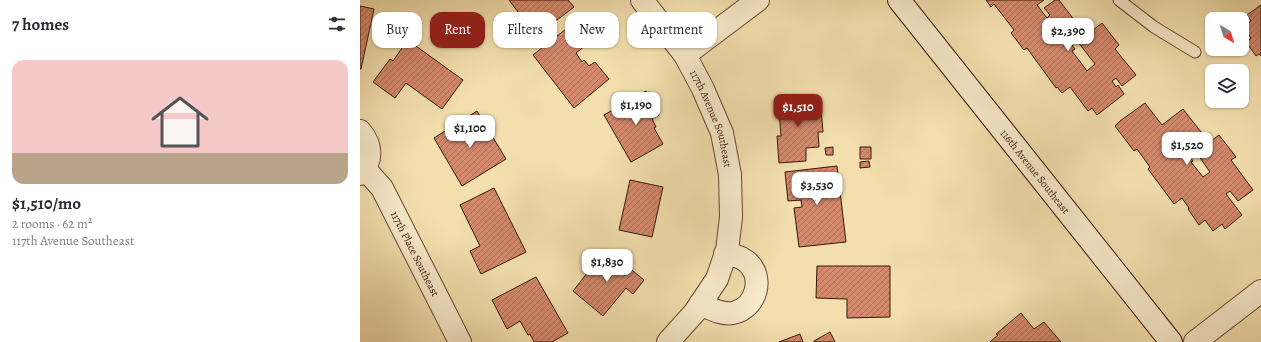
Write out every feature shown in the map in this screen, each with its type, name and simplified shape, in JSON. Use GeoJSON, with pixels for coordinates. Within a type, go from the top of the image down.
{"type":"FeatureCollection","features":[{"type":"Feature","properties":{"kind":"street","name":"117th Avenue Southeast"},"geometry":{"type":"LineString","coordinates":[[642,0],[685,55],[703,89],[722,133],[730,175],[731,217],[725,254],[718,279],[700,304]]}},
{"type":"Feature","properties":{"kind":"street"},"geometry":{"type":"LineString","coordinates":[[685,55],[758,0]]}},
{"type":"Feature","properties":{"kind":"street","name":"116th Avenue Southeast"},"geometry":{"type":"LineString","coordinates":[[899,0],[1172,342]]}},
{"type":"Feature","properties":{"kind":"street","name":"117th Place Southeast"},"geometry":{"type":"LineString","coordinates":[[360,131],[367,140],[370,150],[369,160],[362,172],[382,188],[460,342]]}},
{"type":"Feature","properties":{"kind":"street"},"geometry":{"type":"LineString","coordinates":[[668,342],[695,312],[700,304],[716,311],[733,313],[741,310],[749,304],[754,297],[757,288],[753,268],[737,256],[725,254]]}},
{"type":"Feature","properties":{"kind":"street"},"geometry":{"type":"LineString","coordinates":[[1195,342],[1261,291]]}},
{"type":"Feature","properties":{"kind":"lane"},"geometry":{"type":"LineString","coordinates":[[1119,0],[1154,27],[1195,52]]}},
{"type":"Feature","properties":{"kind":"building"},"geometry":{"type":"Polygon","coordinates":[[[509,0],[568,0],[574,7],[565,12],[565,14],[557,20],[557,12],[518,12],[509,0]]]}},
{"type":"Feature","properties":{"kind":"building"},"geometry":{"type":"Polygon","coordinates":[[[986,0],[1044,0],[1037,5],[1047,18],[1050,15],[1044,8],[1055,0],[1059,0],[1078,25],[1065,36],[1075,49],[1072,51],[1087,71],[1095,64],[1078,42],[1102,23],[1119,45],[1115,49],[1136,75],[1122,86],[1116,78],[1112,81],[1116,87],[1118,85],[1124,94],[1097,115],[1092,108],[1088,111],[1070,87],[1062,93],[1057,87],[1056,88],[1027,48],[1024,50],[1011,33],[1014,30],[994,4],[991,7],[986,0]]]}},
{"type":"Feature","properties":{"kind":"building"},"geometry":{"type":"Polygon","coordinates":[[[1261,5],[1261,56],[1259,54],[1256,56],[1249,46],[1249,40],[1251,38],[1249,35],[1249,22],[1251,21],[1249,14],[1261,5]]]}},
{"type":"Feature","properties":{"kind":"building"},"geometry":{"type":"Polygon","coordinates":[[[360,6],[374,9],[372,12],[372,18],[360,69],[360,6]]]}},
{"type":"Feature","properties":{"kind":"building"},"geometry":{"type":"Polygon","coordinates":[[[565,30],[565,48],[582,48],[576,53],[582,62],[584,60],[589,66],[595,62],[609,79],[574,108],[533,55],[542,48],[557,48],[557,36],[565,30]]]}},
{"type":"Feature","properties":{"kind":"building"},"geometry":{"type":"Polygon","coordinates":[[[402,48],[419,48],[463,80],[442,109],[406,83],[395,98],[373,82],[390,59],[393,61],[402,48]]]}},
{"type":"Feature","properties":{"kind":"building"},"geometry":{"type":"Polygon","coordinates":[[[646,91],[659,115],[652,119],[656,127],[654,128],[663,144],[631,162],[604,115],[646,91]]]}},
{"type":"Feature","properties":{"kind":"building"},"geometry":{"type":"Polygon","coordinates":[[[813,95],[814,109],[821,109],[823,132],[818,132],[819,147],[806,148],[806,161],[779,163],[777,136],[781,136],[778,99],[813,95]]]}},
{"type":"Feature","properties":{"kind":"building"},"geometry":{"type":"Polygon","coordinates":[[[1145,103],[1162,125],[1183,109],[1201,132],[1182,147],[1193,161],[1191,162],[1203,177],[1210,172],[1196,152],[1219,135],[1236,157],[1231,160],[1253,190],[1238,201],[1230,191],[1226,194],[1242,215],[1225,229],[1222,224],[1213,231],[1205,220],[1199,225],[1182,198],[1174,204],[1148,169],[1150,167],[1137,149],[1134,151],[1115,126],[1145,103]]]}},
{"type":"Feature","properties":{"kind":"building"},"geometry":{"type":"Polygon","coordinates":[[[477,111],[506,159],[462,186],[434,138],[477,111]]]}},
{"type":"Feature","properties":{"kind":"building"},"geometry":{"type":"Polygon","coordinates":[[[833,147],[833,155],[826,155],[825,148],[833,147]]]}},
{"type":"Feature","properties":{"kind":"building"},"geometry":{"type":"Polygon","coordinates":[[[860,147],[871,147],[871,159],[860,159],[860,147]]]}},
{"type":"Feature","properties":{"kind":"building"},"geometry":{"type":"Polygon","coordinates":[[[869,161],[870,167],[860,168],[860,162],[869,161]]]}},
{"type":"Feature","properties":{"kind":"building"},"geometry":{"type":"Polygon","coordinates":[[[837,166],[846,242],[799,247],[794,208],[802,207],[801,200],[788,201],[785,172],[837,166]]]}},
{"type":"Feature","properties":{"kind":"building"},"geometry":{"type":"Polygon","coordinates":[[[630,180],[663,187],[652,237],[619,230],[630,180]]]}},
{"type":"Feature","properties":{"kind":"building"},"geometry":{"type":"Polygon","coordinates":[[[494,188],[526,252],[481,274],[470,251],[480,246],[460,205],[494,188]]]}},
{"type":"Feature","properties":{"kind":"building"},"geometry":{"type":"Polygon","coordinates":[[[606,249],[644,280],[633,294],[626,288],[603,316],[573,291],[606,249]]]}},
{"type":"Feature","properties":{"kind":"building"},"geometry":{"type":"Polygon","coordinates":[[[817,266],[890,266],[890,317],[847,318],[847,299],[816,298],[817,266]]]}},
{"type":"Feature","properties":{"kind":"building"},"geometry":{"type":"Polygon","coordinates":[[[536,277],[568,333],[552,342],[534,342],[520,321],[507,329],[492,300],[536,277]]]}},
{"type":"Feature","properties":{"kind":"building"},"geometry":{"type":"Polygon","coordinates":[[[1021,313],[1034,329],[1044,322],[1061,342],[990,342],[998,335],[996,334],[1021,313]]]}},
{"type":"Feature","properties":{"kind":"building"},"geometry":{"type":"Polygon","coordinates":[[[830,332],[835,342],[814,342],[814,341],[830,332]]]}},
{"type":"Feature","properties":{"kind":"building"},"geometry":{"type":"Polygon","coordinates":[[[800,334],[803,342],[779,342],[800,334]]]}}]}
